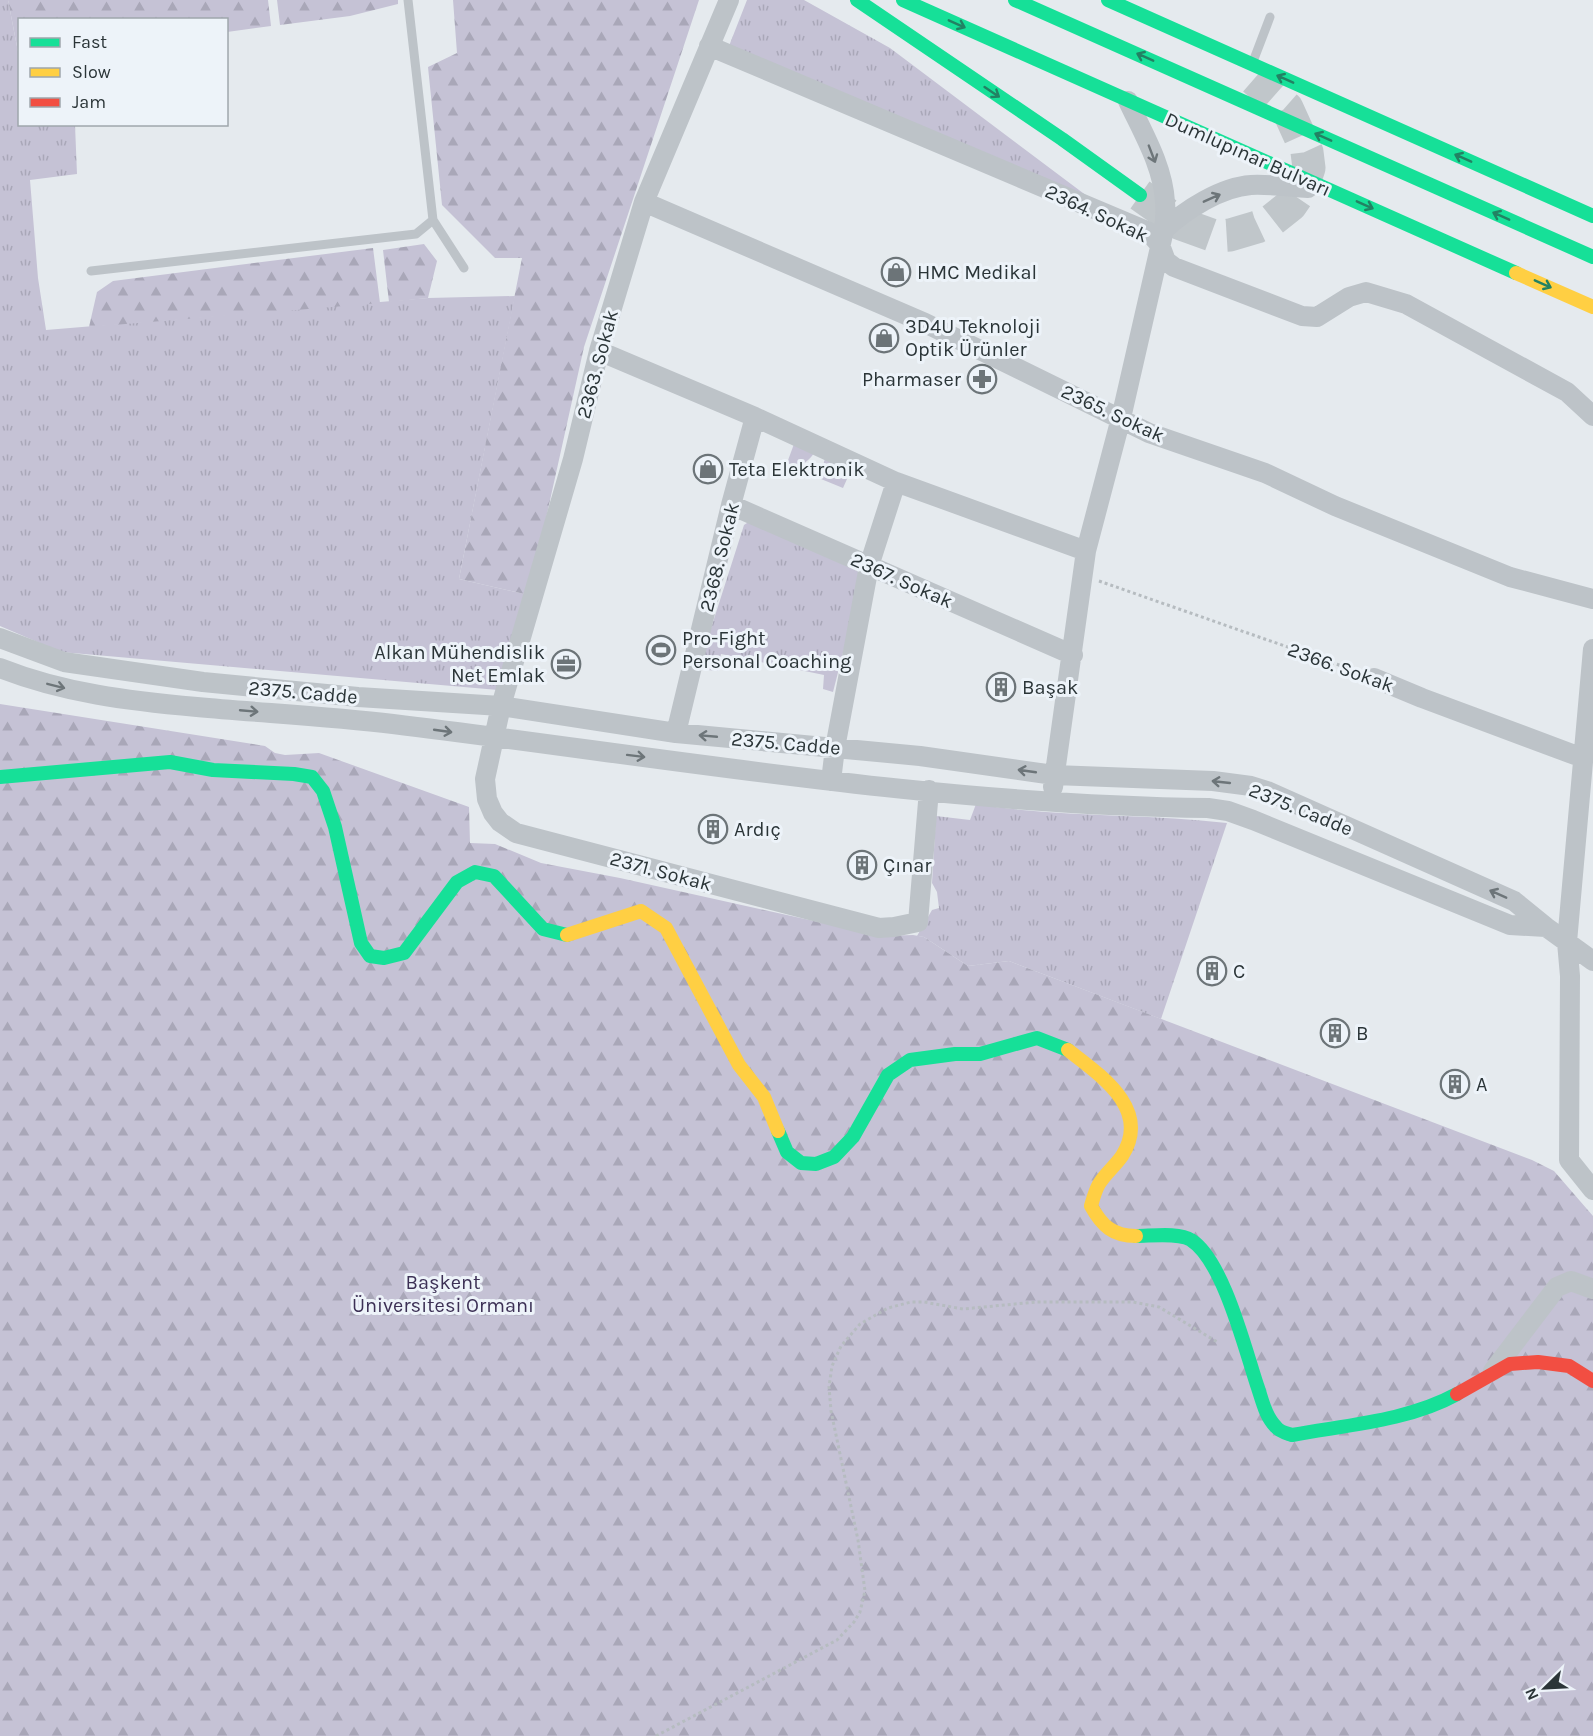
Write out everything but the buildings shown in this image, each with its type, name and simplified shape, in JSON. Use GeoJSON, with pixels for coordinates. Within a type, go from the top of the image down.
{"type":"FeatureCollection","features":[{"type":"Feature","properties":{"kind":"main road"},"geometry":{"type":"LineString","coordinates":[[857,0],[1140,195]]}},
{"type":"Feature","properties":{"kind":"main road","name":"Dumlupınar Bulvarı"},"geometry":{"type":"LineString","coordinates":[[903,0],[1593,307]]}},
{"type":"Feature","properties":{"kind":"main road"},"geometry":{"type":"LineString","coordinates":[[1016,0],[1593,256]]}},
{"type":"Feature","properties":{"kind":"main road"},"geometry":{"type":"LineString","coordinates":[[1108,0],[1134,5],[1252,64],[1593,216]]}},
{"type":"Feature","properties":{"kind":"main road"},"geometry":{"type":"LineString","coordinates":[[1169,42],[1254,79]]}},
{"type":"Feature","properties":{"kind":"main road"},"geometry":{"type":"LineString","coordinates":[[0,777],[170,762],[213,770],[312,777],[323,791],[335,827],[361,943],[370,956],[384,958],[404,953],[457,882],[475,872],[494,876],[543,929],[568,935],[641,911],[666,928],[738,1065],[764,1097],[787,1152],[801,1163],[816,1164],[834,1157],[853,1137],[888,1075],[910,1060],[955,1054],[980,1054],[1038,1038],[1064,1047],[1109,1082],[1126,1107],[1132,1126],[1123,1154],[1098,1185],[1091,1206],[1096,1218],[1110,1233],[1137,1237],[1171,1236],[1189,1239],[1208,1256],[1220,1277],[1265,1409],[1281,1434],[1292,1435],[1386,1418],[1438,1404],[1510,1364],[1538,1362],[1569,1366],[1593,1381]]}},
{"type":"Feature","properties":{"kind":"street","name":"2363. Sokak"},"geometry":{"type":"LineString","coordinates":[[495,738],[501,706],[573,459],[599,351],[644,202],[729,0]]}},
{"type":"Feature","properties":{"kind":"street","name":"2364. Sokak"},"geometry":{"type":"LineString","coordinates":[[709,46],[1149,232],[1162,238],[1166,261],[1174,267],[1302,316],[1317,317],[1349,297],[1366,292],[1406,304],[1567,392],[1593,416]]}},
{"type":"Feature","properties":{"kind":"street"},"geometry":{"type":"LineString","coordinates":[[1053,801],[1054,775],[1073,655],[1086,551],[1121,418],[1162,238],[1166,202],[1161,176],[1128,101]]}},
{"type":"Feature","properties":{"kind":"street"},"geometry":{"type":"LineString","coordinates":[[1162,238],[1180,215],[1237,188],[1251,185],[1327,189]]}},
{"type":"Feature","properties":{"kind":"street","name":"2365. Sokak"},"geometry":{"type":"LineString","coordinates":[[644,202],[925,323],[1149,433],[1265,473],[1335,506],[1510,577],[1593,599]]}},
{"type":"Feature","properties":{"kind":"street"},"geometry":{"type":"LineString","coordinates":[[599,351],[755,417],[896,482],[1086,551]]}},
{"type":"Feature","properties":{"kind":"street","name":"2368. Sokak"},"geometry":{"type":"LineString","coordinates":[[676,733],[731,505],[755,417]]}},
{"type":"Feature","properties":{"kind":"street"},"geometry":{"type":"LineString","coordinates":[[831,781],[835,748],[869,566],[896,482]]}},
{"type":"Feature","properties":{"kind":"street","name":"2367. Sokak"},"geometry":{"type":"LineString","coordinates":[[731,505],[1073,655]]}},
{"type":"Feature","properties":{"kind":"street","name":"2375. Cadde"},"geometry":{"type":"LineString","coordinates":[[0,638],[64,662],[98,669],[203,682],[358,697],[501,706],[676,733],[920,756],[1054,775],[1213,781],[1259,789],[1514,901],[1593,961]]}},
{"type":"Feature","properties":{"kind":"street"},"geometry":{"type":"LineString","coordinates":[[1593,649],[1586,771],[1567,942],[1570,976],[1569,1160],[1593,1190]]}},
{"type":"Feature","properties":{"kind":"street","name":"2375. Cadde"},"geometry":{"type":"LineString","coordinates":[[0,668],[38,681],[129,700],[357,720],[831,781],[1053,801],[1208,808],[1228,811],[1510,925],[1546,927]]}},
{"type":"Feature","properties":{"kind":"street","name":"2366. Sokak"},"geometry":{"type":"LineString","coordinates":[[1374,678],[1586,771]]}},
{"type":"Feature","properties":{"kind":"street","name":"2371. Sokak"},"geometry":{"type":"LineString","coordinates":[[495,738],[485,779],[487,799],[500,822],[516,832],[879,928],[911,925],[918,922],[930,790]]}},
{"type":"Feature","properties":{"kind":"street"},"geometry":{"type":"LineString","coordinates":[[1491,1373],[1557,1287],[1571,1281],[1593,1289]]}},
{"type":"Feature","properties":{"kind":"lane"},"geometry":{"type":"LineString","coordinates":[[408,0],[433,220],[464,268]]}},
{"type":"Feature","properties":{"kind":"lane"},"geometry":{"type":"LineString","coordinates":[[1252,64],[1270,17]]}},
{"type":"Feature","properties":{"kind":"lane"},"geometry":{"type":"LineString","coordinates":[[91,271],[416,234],[433,220]]}},
{"type":"Feature","properties":{"kind":"path","name":"2366. Sokak"},"geometry":{"type":"LineString","coordinates":[[1098,580],[1374,678]]}},
{"type":"Feature","properties":{"kind":"path"},"geometry":{"type":"LineString","coordinates":[[656,1736],[837,1640],[846,1632],[860,1612],[865,1591],[860,1550],[831,1411],[829,1387],[832,1366],[841,1346],[860,1324],[888,1308],[911,1302],[963,1309],[1036,1302],[1133,1302],[1159,1307],[1220,1344]]}},
{"type":"Feature","properties":{"kind":"green space"},"geometry":{"type":"Polygon","coordinates":[[[0,0],[8,0],[18,52],[18,126],[75,126],[77,174],[30,180],[38,278],[46,330],[428,298],[515,296],[459,579],[529,595],[498,690],[61,652],[0,626],[0,0]]]}},
{"type":"Feature","properties":{"kind":"green space"},"geometry":{"type":"Polygon","coordinates":[[[8,0],[268,0],[271,26],[228,32],[228,18],[18,18],[18,52],[8,0]]]}},
{"type":"Feature","properties":{"kind":"green space"},"geometry":{"type":"Polygon","coordinates":[[[277,0],[398,0],[398,4],[350,16],[280,25],[277,0]]]}},
{"type":"Feature","properties":{"kind":"green space"},"geometry":{"type":"Polygon","coordinates":[[[453,0],[699,0],[584,347],[529,595],[459,579],[522,258],[495,258],[442,205],[428,67],[457,53],[453,0]]]}},
{"type":"Feature","properties":{"kind":"green space"},"geometry":{"type":"Polygon","coordinates":[[[747,0],[804,0],[890,48],[1099,205],[729,46],[747,0]]]}},
{"type":"Feature","properties":{"kind":"green space"},"geometry":{"type":"Polygon","coordinates":[[[424,244],[437,261],[428,298],[389,302],[383,250],[424,244]]]}},
{"type":"Feature","properties":{"kind":"green space"},"geometry":{"type":"Polygon","coordinates":[[[373,248],[380,303],[89,327],[97,292],[113,281],[373,248]]]}},
{"type":"Feature","properties":{"kind":"green space"},"geometry":{"type":"Polygon","coordinates":[[[794,444],[814,453],[801,468],[787,463],[794,444]]]}},
{"type":"Feature","properties":{"kind":"green space"},"geometry":{"type":"Polygon","coordinates":[[[825,459],[851,470],[843,488],[821,479],[825,459]]]}},
{"type":"Feature","properties":{"kind":"green space"},"geometry":{"type":"Polygon","coordinates":[[[750,521],[863,574],[833,692],[823,689],[824,675],[721,654],[718,671],[698,669],[744,525],[750,521]]]}},
{"type":"Feature","properties":{"kind":"green space","name":"Başkent Üniversitesi Ormanı"},"geometry":{"type":"Polygon","coordinates":[[[0,704],[265,746],[275,753],[285,755],[319,753],[469,807],[470,843],[495,844],[541,863],[620,878],[882,936],[924,937],[968,966],[1009,961],[1532,1160],[1554,1171],[1593,1216],[1593,1736],[0,1736],[0,704]]]}},
{"type":"Feature","properties":{"kind":"green space"},"geometry":{"type":"Polygon","coordinates":[[[976,804],[1070,814],[1227,823],[1161,1019],[1009,961],[968,966],[924,937],[917,936],[932,910],[939,908],[937,892],[932,883],[936,816],[970,820],[976,804]]]}},
{"type":"Feature","properties":{"kind":"tunnel"},"geometry":{"type":"LineString","coordinates":[[1140,195],[1181,224],[1214,236],[1230,235],[1257,227],[1272,220],[1291,205],[1302,189],[1309,168],[1307,152],[1287,108],[1254,79]]}},
{"type":"Feature","properties":{"kind":"traffic: fast"},"geometry":{"type":"LineString","coordinates":[[857,0],[1062,139],[1140,195]]}},
{"type":"Feature","properties":{"kind":"traffic: fast"},"geometry":{"type":"LineString","coordinates":[[903,0],[1516,273]]}},
{"type":"Feature","properties":{"kind":"traffic: fast"},"geometry":{"type":"LineString","coordinates":[[1015,0],[1593,257]]}},
{"type":"Feature","properties":{"kind":"traffic: fast"},"geometry":{"type":"LineString","coordinates":[[1108,0],[1593,216]]}},
{"type":"Feature","properties":{"kind":"traffic: fast"},"geometry":{"type":"LineString","coordinates":[[0,777],[170,762],[213,770],[312,777],[323,791],[335,827],[361,943],[370,956],[384,958],[404,953],[457,882],[475,872],[494,876],[543,929],[567,935]]}},
{"type":"Feature","properties":{"kind":"traffic: fast"},"geometry":{"type":"LineString","coordinates":[[778,1131],[787,1152],[801,1163],[816,1164],[834,1157],[853,1137],[888,1075],[910,1060],[955,1054],[980,1054],[1037,1038],[1068,1050]]}},
{"type":"Feature","properties":{"kind":"traffic: fast"},"geometry":{"type":"LineString","coordinates":[[1136,1236],[1179,1236],[1191,1240],[1203,1250],[1232,1306],[1266,1413],[1281,1431],[1292,1435],[1376,1421],[1418,1410],[1457,1394]]}},
{"type":"Feature","properties":{"kind":"traffic: slow"},"geometry":{"type":"LineString","coordinates":[[1516,273],[1593,307]]}},
{"type":"Feature","properties":{"kind":"traffic: slow"},"geometry":{"type":"LineString","coordinates":[[567,935],[641,911],[666,928],[739,1065],[764,1097],[778,1131]]}},
{"type":"Feature","properties":{"kind":"traffic: slow"},"geometry":{"type":"LineString","coordinates":[[1068,1050],[1107,1082],[1127,1108],[1131,1123],[1130,1139],[1122,1156],[1099,1184],[1091,1206],[1099,1219],[1109,1228],[1121,1234],[1136,1236]]}},
{"type":"Feature","properties":{"kind":"traffic: jam"},"geometry":{"type":"LineString","coordinates":[[1457,1394],[1510,1364],[1538,1362],[1569,1366],[1593,1381]]}},
{"type":"Feature","properties":{"kind":"place","name":"HMC Medikal"},"geometry":{"type":"Point","coordinates":[896,272]}},
{"type":"Feature","properties":{"kind":"place","name":"3D4U Teknoloji Optik Ürünler"},"geometry":{"type":"Point","coordinates":[884,338]}},
{"type":"Feature","properties":{"kind":"place","name":"Pharmaser"},"geometry":{"type":"Point","coordinates":[982,379]}},
{"type":"Feature","properties":{"kind":"place","name":"Teta Elektronik"},"geometry":{"type":"Point","coordinates":[708,469]}},
{"type":"Feature","properties":{"kind":"place","name":"Pro-Fight Personal Coaching"},"geometry":{"type":"Point","coordinates":[661,650]}},
{"type":"Feature","properties":{"kind":"place","name":"Alkan Mühendislik Net Emlak"},"geometry":{"type":"Point","coordinates":[566,664]}},
{"type":"Feature","properties":{"kind":"place","name":"Başak"},"geometry":{"type":"Point","coordinates":[1001,687]}},
{"type":"Feature","properties":{"kind":"place","name":"Ardıç"},"geometry":{"type":"Point","coordinates":[713,829]}},
{"type":"Feature","properties":{"kind":"place","name":"Çınar"},"geometry":{"type":"Point","coordinates":[862,865]}},
{"type":"Feature","properties":{"kind":"place","name":"C"},"geometry":{"type":"Point","coordinates":[1212,971]}},
{"type":"Feature","properties":{"kind":"place","name":"B"},"geometry":{"type":"Point","coordinates":[1335,1033]}},
{"type":"Feature","properties":{"kind":"place","name":"A"},"geometry":{"type":"Point","coordinates":[1455,1084]}}]}
